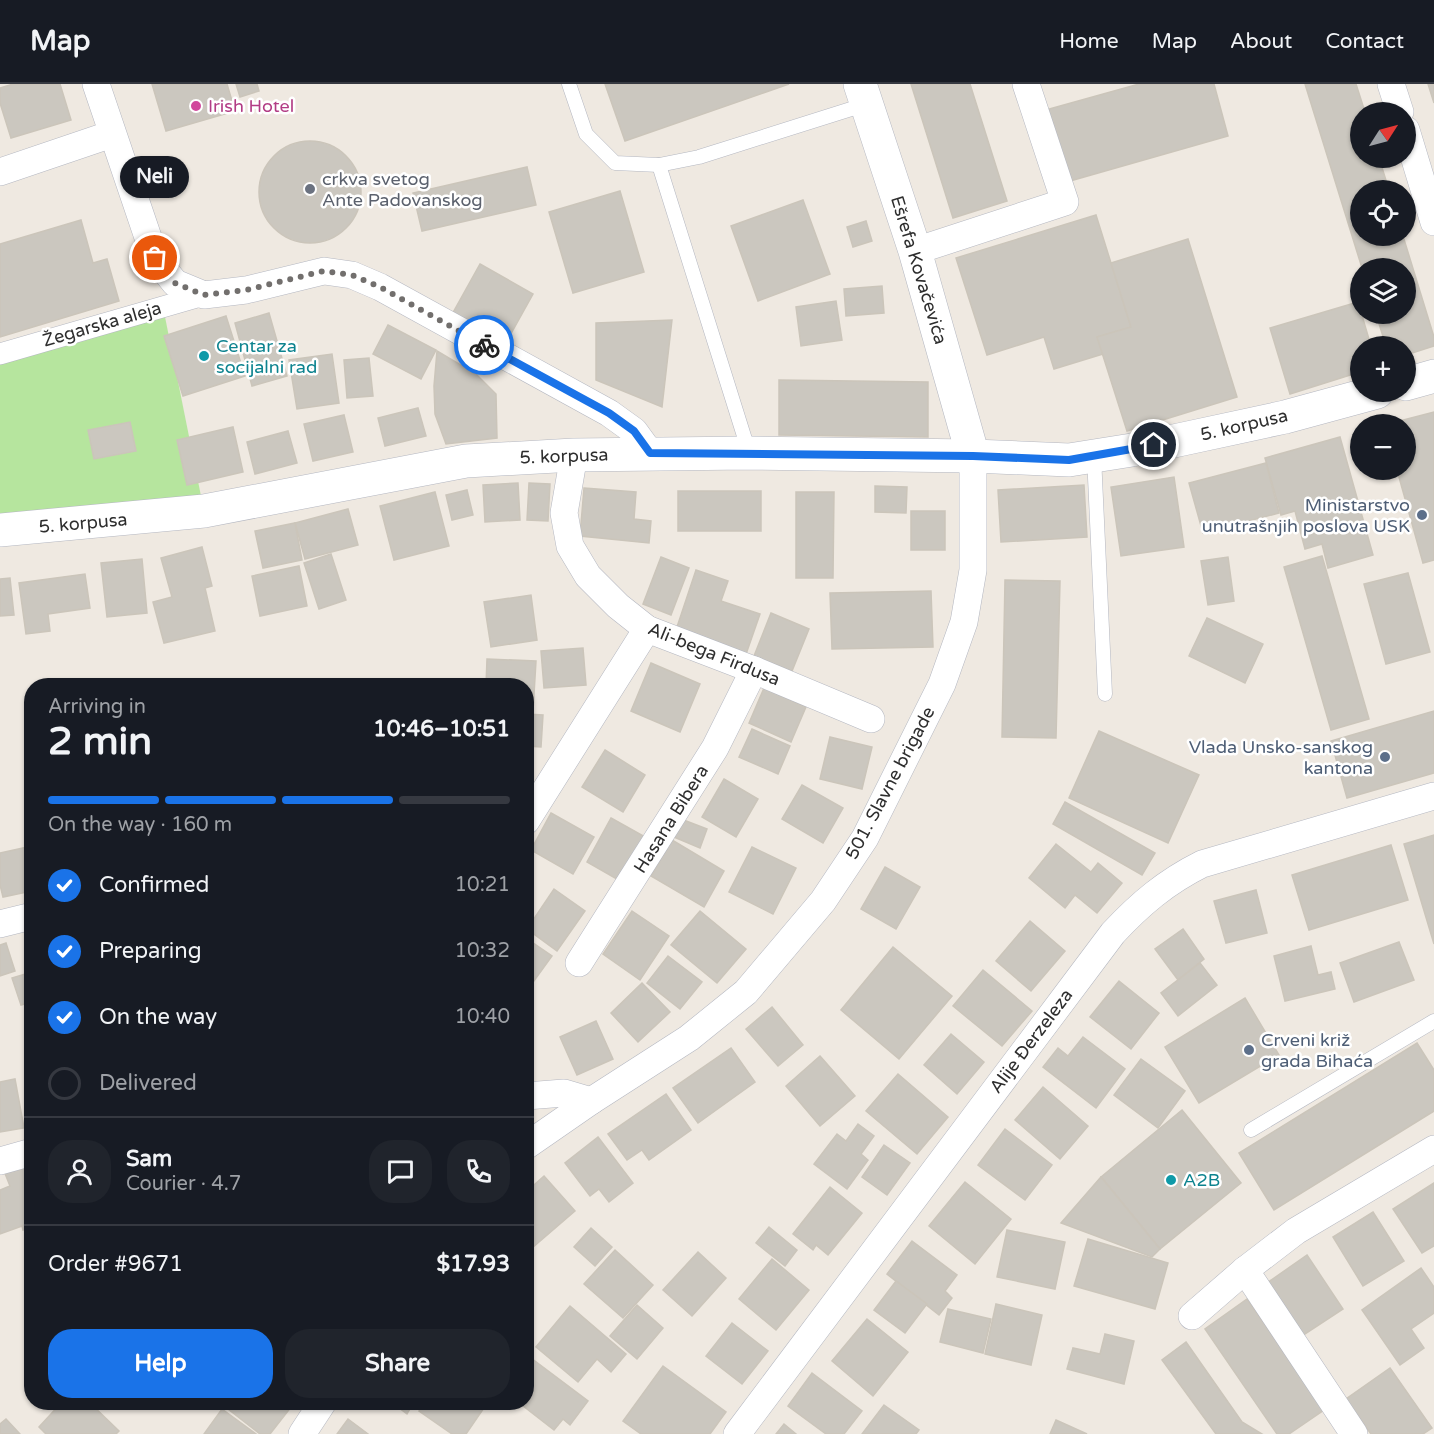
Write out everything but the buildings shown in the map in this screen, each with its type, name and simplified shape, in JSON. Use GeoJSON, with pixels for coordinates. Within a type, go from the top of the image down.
{"type":"FeatureCollection","features":[{"type":"Feature","properties":{"kind":"street"},"geometry":{"type":"LineString","coordinates":[[96,84],[155,258],[175,283],[204,295],[246,290],[324,271],[352,275],[380,287],[609,413],[634,431],[650,453]]}},
{"type":"Feature","properties":{"kind":"street"},"geometry":{"type":"LineString","coordinates":[[915,251],[1065,202],[1026,84]]}},
{"type":"Feature","properties":{"kind":"street"},"geometry":{"type":"LineString","coordinates":[[1391,84],[1397,102]]}},
{"type":"Feature","properties":{"kind":"street","name":"Ešrefa Kovačevića"},"geometry":{"type":"LineString","coordinates":[[863,94],[915,251],[973,456]]}},
{"type":"Feature","properties":{"kind":"street"},"geometry":{"type":"LineString","coordinates":[[0,172],[112,134]]}},
{"type":"Feature","properties":{"kind":"street"},"geometry":{"type":"LineString","coordinates":[[1416,163],[1434,222]]}},
{"type":"Feature","properties":{"kind":"street","name":"Žegarska aleja"},"geometry":{"type":"LineString","coordinates":[[0,354],[204,295]]}},
{"type":"Feature","properties":{"kind":"street"},"geometry":{"type":"LineString","coordinates":[[1416,381],[1434,376]]}},
{"type":"Feature","properties":{"kind":"street","name":"5. korpusa"},"geometry":{"type":"LineString","coordinates":[[0,530],[204,512],[466,461],[650,453],[973,456],[1069,460],[1285,417],[1350,399]]}},
{"type":"Feature","properties":{"kind":"street","name":"Ali-bega Firdusa"},"geometry":{"type":"LineString","coordinates":[[574,455],[564,513],[570,546],[588,576],[618,606],[647,629],[754,670],[871,719]]}},
{"type":"Feature","properties":{"kind":"street","name":"501. Slavne brigade"},"geometry":{"type":"LineString","coordinates":[[534,1140],[689,1038],[746,992],[823,901],[864,838],[942,684],[964,622],[973,570],[973,456]]}},
{"type":"Feature","properties":{"kind":"street"},"geometry":{"type":"LineString","coordinates":[[534,805],[647,629]]}},
{"type":"Feature","properties":{"kind":"street","name":"Hasana Bibera"},"geometry":{"type":"LineString","coordinates":[[579,963],[716,748],[754,670]]}},
{"type":"Feature","properties":{"kind":"street","name":"Alije Đerzeleza"},"geometry":{"type":"LineString","coordinates":[[737,1434],[1106,942],[1138,906],[1185,872],[1202,864],[1434,796]]}},
{"type":"Feature","properties":{"kind":"street"},"geometry":{"type":"LineString","coordinates":[[0,924],[24,918]]}},
{"type":"Feature","properties":{"kind":"street"},"geometry":{"type":"LineString","coordinates":[[534,1095],[564,1093],[591,1101]]}},
{"type":"Feature","properties":{"kind":"street"},"geometry":{"type":"LineString","coordinates":[[1192,1316],[1245,1270],[1296,1232],[1434,1149]]}},
{"type":"Feature","properties":{"kind":"street"},"geometry":{"type":"LineString","coordinates":[[0,1161],[24,1154]]}},
{"type":"Feature","properties":{"kind":"street"},"geometry":{"type":"LineString","coordinates":[[1245,1270],[1354,1434]]}},
{"type":"Feature","properties":{"kind":"street"},"geometry":{"type":"LineString","coordinates":[[302,1434],[318,1410]]}},
{"type":"Feature","properties":{"kind":"lane"},"geometry":{"type":"LineString","coordinates":[[569,84],[586,134],[615,163],[659,165],[699,157],[863,94]]}},
{"type":"Feature","properties":{"kind":"lane"},"geometry":{"type":"LineString","coordinates":[[659,165],[749,453]]}},
{"type":"Feature","properties":{"kind":"lane"},"geometry":{"type":"LineString","coordinates":[[1094,456],[1105,694]]}},
{"type":"Feature","properties":{"kind":"lane"},"geometry":{"type":"LineString","coordinates":[[1251,1130],[1434,1021]]}},
{"type":"Feature","properties":{"kind":"green space"},"geometry":{"type":"Polygon","coordinates":[[[162,302],[204,511],[0,530],[0,353],[162,302]]]}},
{"type":"Feature","properties":{"kind":"way so far"},"geometry":{"type":"LineString","coordinates":[[155,258],[175,283],[204,295],[246,290],[324,271],[352,275],[380,287],[484,345]]}},
{"type":"Feature","properties":{"kind":"place","name":"Irish Hotel"},"geometry":{"type":"Point","coordinates":[196,106]}},
{"type":"Feature","properties":{"kind":"place","name":"crkva svetog Ante Padovanskog"},"geometry":{"type":"Point","coordinates":[310,189]}},
{"type":"Feature","properties":{"kind":"place","name":"Neli"},"geometry":{"type":"Point","coordinates":[155,258]}},
{"type":"Feature","properties":{"kind":"place","name":"Centar za socijalni rad"},"geometry":{"type":"Point","coordinates":[204,356]}},
{"type":"Feature","properties":{"kind":"place","name":"Ministarstvo unutrašnjih poslova USK"},"geometry":{"type":"Point","coordinates":[1422,515]}},
{"type":"Feature","properties":{"kind":"place","name":"Vlada Unsko-sanskog kantona"},"geometry":{"type":"Point","coordinates":[1385,757]}},
{"type":"Feature","properties":{"kind":"place","name":"Crveni križ grada Bihaća"},"geometry":{"type":"Point","coordinates":[1249,1050]}},
{"type":"Feature","properties":{"kind":"place","name":"A2B"},"geometry":{"type":"Point","coordinates":[1171,1180]}},
{"type":"Feature","properties":{"kind":"route"},"geometry":{"type":"LineString","coordinates":[[484,345],[609,413],[634,431],[650,453],[973,456],[1069,460],[1154,445]]}}]}
